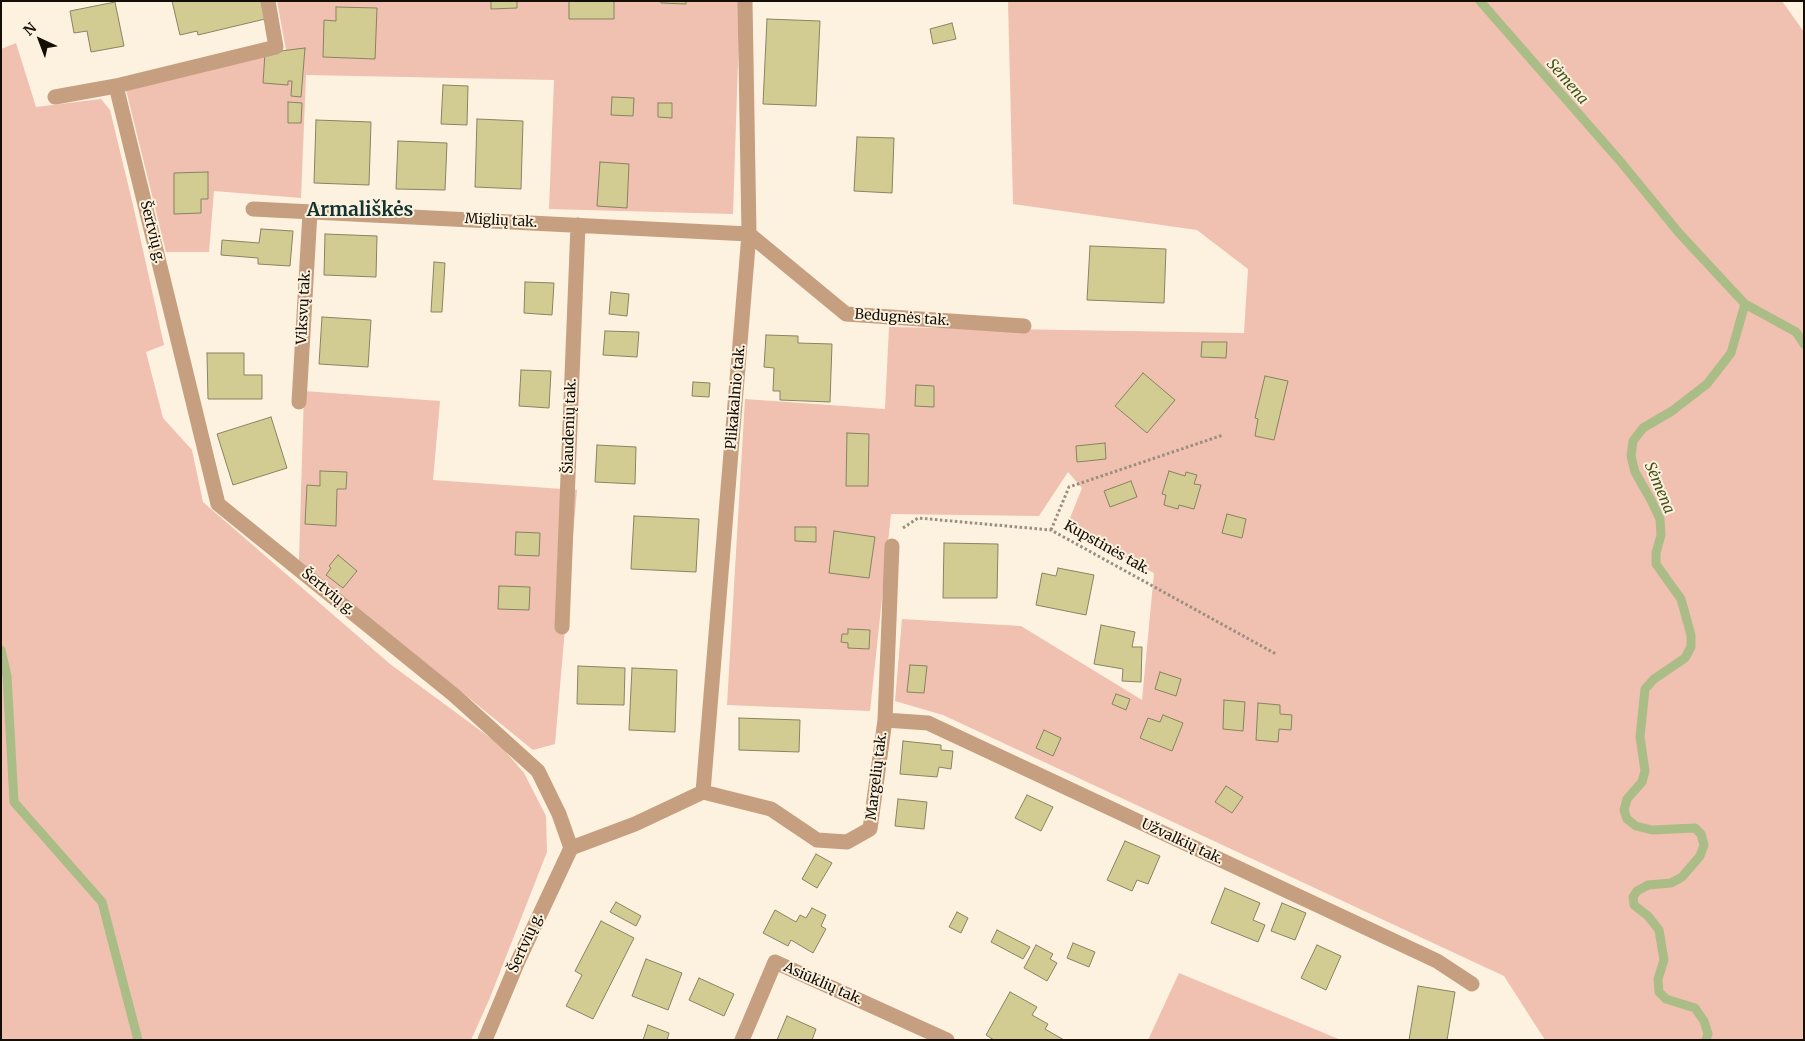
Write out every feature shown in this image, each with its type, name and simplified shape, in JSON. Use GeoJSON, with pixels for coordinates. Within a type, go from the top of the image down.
{"type":"FeatureCollection","features":[{"type":"Feature","properties":{"kind":"street"},"geometry":{"type":"LineString","coordinates":[[55,97],[116,86],[276,47],[268,1]]}},
{"type":"Feature","properties":{"kind":"street","name":"Plikakalnio tak."},"geometry":{"type":"LineString","coordinates":[[703,792],[749,234],[744,1]]}},
{"type":"Feature","properties":{"kind":"street","name":"Šertvių g."},"geometry":{"type":"LineString","coordinates":[[116,86],[218,504],[454,695],[538,771],[559,814],[571,848],[518,961],[484,1040]]}},
{"type":"Feature","properties":{"kind":"street","name":"Miglių tak."},"geometry":{"type":"LineString","coordinates":[[253,209],[749,234]]}},
{"type":"Feature","properties":{"kind":"street","name":"Viksvų tak."},"geometry":{"type":"LineString","coordinates":[[299,402],[310,212]]}},
{"type":"Feature","properties":{"kind":"street","name":"Šiaudenių tak."},"geometry":{"type":"LineString","coordinates":[[562,627],[578,225]]}},
{"type":"Feature","properties":{"kind":"street","name":"Bedugnės tak."},"geometry":{"type":"LineString","coordinates":[[749,234],[846,314],[1024,326]]}},
{"type":"Feature","properties":{"kind":"street","name":"Margelių tak."},"geometry":{"type":"LineString","coordinates":[[703,792],[772,808],[816,840],[847,842],[870,829],[884,720],[892,546]]}},
{"type":"Feature","properties":{"kind":"street","name":"Užvalkių tak."},"geometry":{"type":"LineString","coordinates":[[884,720],[928,723],[1437,961],[1472,984]]}},
{"type":"Feature","properties":{"kind":"street"},"geometry":{"type":"LineString","coordinates":[[571,848],[635,824],[703,792]]}},
{"type":"Feature","properties":{"kind":"street","name":"Asiūklių tak."},"geometry":{"type":"LineString","coordinates":[[742,1040],[774,962],[947,1040]]}},
{"type":"Feature","properties":{"kind":"path"},"geometry":{"type":"LineString","coordinates":[[1051,530],[1069,487],[1223,435]]}},
{"type":"Feature","properties":{"kind":"path","name":"Kupstinės tak."},"geometry":{"type":"LineString","coordinates":[[892,546],[902,529],[918,518],[1051,530],[1276,654]]}},
{"type":"Feature","properties":{"kind":"shaded area"},"geometry":{"type":"Polygon","coordinates":[[[277,1],[740,1],[733,214],[549,209],[554,80],[306,75],[301,198],[214,191],[209,252],[166,252],[126,90],[286,50],[277,1]]]}},
{"type":"Feature","properties":{"kind":"shaded area"},"geometry":{"type":"Polygon","coordinates":[[[1008,1],[1782,1],[1804,32],[1804,1040],[1545,1040],[1504,976],[943,715],[895,701],[902,619],[1021,626],[1142,700],[1154,573],[1066,528],[1082,488],[1068,472],[1039,516],[891,514],[870,711],[727,705],[745,399],[885,409],[889,327],[1244,333],[1248,269],[1197,230],[1013,204],[1008,1]]]}},
{"type":"Feature","properties":{"kind":"shaded area"},"geometry":{"type":"Polygon","coordinates":[[[16,43],[36,107],[101,99],[110,110],[164,345],[146,352],[163,418],[192,450],[203,502],[390,664],[500,745],[524,773],[546,816],[547,852],[489,1000],[471,1040],[1,1040],[1,49],[16,43]]]}},
{"type":"Feature","properties":{"kind":"shaded area"},"geometry":{"type":"Polygon","coordinates":[[[304,391],[440,401],[433,480],[577,490],[555,744],[533,750],[299,560],[304,391]]]}},
{"type":"Feature","properties":{"kind":"shaded area"},"geometry":{"type":"Polygon","coordinates":[[[1179,973],[1341,1040],[1148,1040],[1179,973]]]}},
{"type":"Feature","properties":{"kind":"building"},"geometry":{"type":"Polygon","coordinates":[[[172,1],[261,1],[265,19],[198,35],[197,31],[180,35],[172,1]]]}},
{"type":"Feature","properties":{"kind":"building"},"geometry":{"type":"Polygon","coordinates":[[[491,1],[517,1],[517,8],[491,9],[491,1]]]}},
{"type":"Feature","properties":{"kind":"building"},"geometry":{"type":"Polygon","coordinates":[[[569,1],[614,1],[614,19],[569,19],[569,1]]]}},
{"type":"Feature","properties":{"kind":"building"},"geometry":{"type":"Polygon","coordinates":[[[661,1],[686,1],[686,4],[661,3],[661,1]]]}},
{"type":"Feature","properties":{"kind":"building"},"geometry":{"type":"Polygon","coordinates":[[[115,2],[124,46],[91,52],[87,31],[74,33],[70,11],[115,2]]]}},
{"type":"Feature","properties":{"kind":"building"},"geometry":{"type":"Polygon","coordinates":[[[336,7],[377,8],[375,59],[323,57],[324,20],[336,21],[336,7]]]}},
{"type":"Feature","properties":{"kind":"building"},"geometry":{"type":"Polygon","coordinates":[[[767,19],[820,21],[816,106],[763,104],[767,19]]]}},
{"type":"Feature","properties":{"kind":"building"},"geometry":{"type":"Polygon","coordinates":[[[952,23],[956,39],[933,44],[930,29],[952,23]]]}},
{"type":"Feature","properties":{"kind":"building"},"geometry":{"type":"Polygon","coordinates":[[[305,48],[301,97],[291,96],[292,81],[288,81],[288,85],[263,83],[265,53],[305,48]]]}},
{"type":"Feature","properties":{"kind":"building"},"geometry":{"type":"Polygon","coordinates":[[[443,85],[468,86],[467,125],[441,124],[443,85]]]}},
{"type":"Feature","properties":{"kind":"building"},"geometry":{"type":"Polygon","coordinates":[[[612,97],[634,98],[633,116],[611,115],[612,97]]]}},
{"type":"Feature","properties":{"kind":"building"},"geometry":{"type":"Polygon","coordinates":[[[288,102],[302,103],[301,123],[288,123],[288,102]]]}},
{"type":"Feature","properties":{"kind":"building"},"geometry":{"type":"Polygon","coordinates":[[[658,103],[672,103],[672,118],[658,117],[658,103]]]}},
{"type":"Feature","properties":{"kind":"building"},"geometry":{"type":"Polygon","coordinates":[[[477,119],[523,121],[521,189],[475,187],[477,119]]]}},
{"type":"Feature","properties":{"kind":"building"},"geometry":{"type":"Polygon","coordinates":[[[316,120],[371,122],[369,185],[314,183],[316,120]]]}},
{"type":"Feature","properties":{"kind":"building"},"geometry":{"type":"Polygon","coordinates":[[[857,137],[894,138],[892,193],[854,191],[857,137]]]}},
{"type":"Feature","properties":{"kind":"building"},"geometry":{"type":"Polygon","coordinates":[[[398,141],[447,143],[445,190],[396,189],[398,141]]]}},
{"type":"Feature","properties":{"kind":"building"},"geometry":{"type":"Polygon","coordinates":[[[600,162],[629,164],[627,208],[597,206],[600,162]]]}},
{"type":"Feature","properties":{"kind":"building"},"geometry":{"type":"Polygon","coordinates":[[[208,172],[208,199],[201,199],[201,213],[174,214],[174,173],[208,172]]]}},
{"type":"Feature","properties":{"kind":"building"},"geometry":{"type":"Polygon","coordinates":[[[261,229],[293,231],[290,266],[258,264],[258,258],[221,255],[222,240],[259,243],[261,229]]]}},
{"type":"Feature","properties":{"kind":"building"},"geometry":{"type":"Polygon","coordinates":[[[325,234],[377,236],[376,277],[324,275],[325,234]]]}},
{"type":"Feature","properties":{"kind":"building"},"geometry":{"type":"Polygon","coordinates":[[[1090,246],[1166,249],[1164,303],[1087,300],[1090,246]]]}},
{"type":"Feature","properties":{"kind":"building"},"geometry":{"type":"Polygon","coordinates":[[[434,262],[445,263],[442,312],[431,312],[434,262]]]}},
{"type":"Feature","properties":{"kind":"building"},"geometry":{"type":"Polygon","coordinates":[[[525,282],[554,283],[552,315],[524,313],[525,282]]]}},
{"type":"Feature","properties":{"kind":"building"},"geometry":{"type":"Polygon","coordinates":[[[611,292],[629,294],[627,316],[609,314],[611,292]]]}},
{"type":"Feature","properties":{"kind":"building"},"geometry":{"type":"Polygon","coordinates":[[[322,317],[371,320],[368,367],[319,364],[322,317]]]}},
{"type":"Feature","properties":{"kind":"building"},"geometry":{"type":"Polygon","coordinates":[[[605,331],[639,332],[637,357],[603,355],[605,331]]]}},
{"type":"Feature","properties":{"kind":"building"},"geometry":{"type":"Polygon","coordinates":[[[766,335],[798,336],[798,343],[832,344],[830,402],[780,400],[780,391],[773,391],[774,368],[764,367],[766,335]]]}},
{"type":"Feature","properties":{"kind":"building"},"geometry":{"type":"Polygon","coordinates":[[[1202,342],[1227,342],[1226,358],[1201,357],[1202,342]]]}},
{"type":"Feature","properties":{"kind":"building"},"geometry":{"type":"Polygon","coordinates":[[[207,353],[244,353],[244,375],[262,375],[262,399],[208,399],[207,353]]]}},
{"type":"Feature","properties":{"kind":"building"},"geometry":{"type":"Polygon","coordinates":[[[521,370],[551,371],[549,408],[519,406],[521,370]]]}},
{"type":"Feature","properties":{"kind":"building"},"geometry":{"type":"Polygon","coordinates":[[[1143,373],[1175,400],[1147,433],[1115,406],[1143,373]]]}},
{"type":"Feature","properties":{"kind":"building"},"geometry":{"type":"Polygon","coordinates":[[[1265,376],[1288,381],[1274,440],[1255,436],[1258,419],[1255,418],[1265,376]]]}},
{"type":"Feature","properties":{"kind":"building"},"geometry":{"type":"Polygon","coordinates":[[[693,382],[710,383],[709,397],[692,396],[693,382]]]}},
{"type":"Feature","properties":{"kind":"building"},"geometry":{"type":"Polygon","coordinates":[[[916,385],[934,386],[934,407],[915,406],[916,385]]]}},
{"type":"Feature","properties":{"kind":"building"},"geometry":{"type":"Polygon","coordinates":[[[271,417],[287,468],[233,485],[217,434],[271,417]]]}},
{"type":"Feature","properties":{"kind":"building"},"geometry":{"type":"Polygon","coordinates":[[[847,433],[869,434],[868,486],[846,486],[847,433]]]}},
{"type":"Feature","properties":{"kind":"building"},"geometry":{"type":"Polygon","coordinates":[[[1105,443],[1106,459],[1077,462],[1076,446],[1105,443]]]}},
{"type":"Feature","properties":{"kind":"building"},"geometry":{"type":"Polygon","coordinates":[[[597,445],[636,447],[635,484],[595,482],[597,445]]]}},
{"type":"Feature","properties":{"kind":"building"},"geometry":{"type":"Polygon","coordinates":[[[320,471],[347,472],[346,489],[337,489],[336,526],[305,524],[307,485],[320,486],[320,471]]]}},
{"type":"Feature","properties":{"kind":"building"},"geometry":{"type":"Polygon","coordinates":[[[1169,471],[1185,476],[1186,472],[1197,475],[1194,484],[1201,485],[1194,509],[1179,505],[1178,509],[1164,505],[1166,495],[1162,494],[1169,471]]]}},
{"type":"Feature","properties":{"kind":"building"},"geometry":{"type":"Polygon","coordinates":[[[1131,481],[1137,497],[1110,507],[1104,491],[1131,481]]]}},
{"type":"Feature","properties":{"kind":"building"},"geometry":{"type":"Polygon","coordinates":[[[1227,514],[1246,519],[1242,538],[1222,533],[1227,514]]]}},
{"type":"Feature","properties":{"kind":"building"},"geometry":{"type":"Polygon","coordinates":[[[634,516],[699,519],[696,572],[631,569],[634,516]]]}},
{"type":"Feature","properties":{"kind":"building"},"geometry":{"type":"Polygon","coordinates":[[[795,527],[816,527],[816,542],[795,541],[795,527]]]}},
{"type":"Feature","properties":{"kind":"building"},"geometry":{"type":"Polygon","coordinates":[[[834,531],[875,537],[869,578],[829,573],[834,531]]]}},
{"type":"Feature","properties":{"kind":"building"},"geometry":{"type":"Polygon","coordinates":[[[516,532],[540,533],[539,556],[515,555],[516,532]]]}},
{"type":"Feature","properties":{"kind":"building"},"geometry":{"type":"Polygon","coordinates":[[[944,543],[998,544],[997,598],[943,598],[944,543]]]}},
{"type":"Feature","properties":{"kind":"building"},"geometry":{"type":"Polygon","coordinates":[[[338,555],[357,571],[343,588],[326,575],[331,568],[329,566],[338,555]]]}},
{"type":"Feature","properties":{"kind":"building"},"geometry":{"type":"Polygon","coordinates":[[[1058,568],[1094,575],[1086,615],[1036,605],[1042,573],[1056,576],[1058,568]]]}},
{"type":"Feature","properties":{"kind":"building"},"geometry":{"type":"Polygon","coordinates":[[[499,586],[530,587],[529,610],[498,609],[499,586]]]}},
{"type":"Feature","properties":{"kind":"building"},"geometry":{"type":"Polygon","coordinates":[[[1101,625],[1135,632],[1132,647],[1142,647],[1141,682],[1122,681],[1123,669],[1094,664],[1101,625]]]}},
{"type":"Feature","properties":{"kind":"building"},"geometry":{"type":"Polygon","coordinates":[[[848,629],[870,630],[869,649],[848,648],[848,643],[841,642],[842,634],[848,634],[848,629]]]}},
{"type":"Feature","properties":{"kind":"building"},"geometry":{"type":"Polygon","coordinates":[[[910,665],[927,666],[924,693],[907,692],[910,665]]]}},
{"type":"Feature","properties":{"kind":"building"},"geometry":{"type":"Polygon","coordinates":[[[578,666],[625,668],[624,705],[577,704],[578,666]]]}},
{"type":"Feature","properties":{"kind":"building"},"geometry":{"type":"Polygon","coordinates":[[[632,668],[677,670],[675,732],[629,730],[632,668]]]}},
{"type":"Feature","properties":{"kind":"building"},"geometry":{"type":"Polygon","coordinates":[[[1160,672],[1181,679],[1176,696],[1155,689],[1160,672]]]}},
{"type":"Feature","properties":{"kind":"building"},"geometry":{"type":"Polygon","coordinates":[[[1116,694],[1130,699],[1126,710],[1112,704],[1116,694]]]}},
{"type":"Feature","properties":{"kind":"building"},"geometry":{"type":"Polygon","coordinates":[[[1224,700],[1245,702],[1243,731],[1223,729],[1224,700]]]}},
{"type":"Feature","properties":{"kind":"building"},"geometry":{"type":"Polygon","coordinates":[[[1258,703],[1280,705],[1280,714],[1292,715],[1291,730],[1279,729],[1278,742],[1256,740],[1258,703]]]}},
{"type":"Feature","properties":{"kind":"building"},"geometry":{"type":"Polygon","coordinates":[[[1163,715],[1183,723],[1172,751],[1140,738],[1148,718],[1160,722],[1163,715]]]}},
{"type":"Feature","properties":{"kind":"building"},"geometry":{"type":"Polygon","coordinates":[[[739,718],[800,720],[799,752],[739,750],[739,718]]]}},
{"type":"Feature","properties":{"kind":"building"},"geometry":{"type":"Polygon","coordinates":[[[1044,730],[1061,738],[1053,756],[1036,748],[1044,730]]]}},
{"type":"Feature","properties":{"kind":"building"},"geometry":{"type":"Polygon","coordinates":[[[903,741],[941,745],[941,750],[953,751],[951,769],[939,767],[937,777],[900,774],[903,741]]]}},
{"type":"Feature","properties":{"kind":"building"},"geometry":{"type":"Polygon","coordinates":[[[1226,786],[1243,797],[1232,813],[1215,802],[1226,786]]]}},
{"type":"Feature","properties":{"kind":"building"},"geometry":{"type":"Polygon","coordinates":[[[1027,795],[1053,807],[1041,831],[1015,818],[1027,795]]]}},
{"type":"Feature","properties":{"kind":"building"},"geometry":{"type":"Polygon","coordinates":[[[898,799],[927,802],[924,829],[895,826],[898,799]]]}},
{"type":"Feature","properties":{"kind":"building"},"geometry":{"type":"Polygon","coordinates":[[[1125,841],[1160,856],[1148,884],[1137,880],[1132,891],[1107,880],[1125,841]]]}},
{"type":"Feature","properties":{"kind":"building"},"geometry":{"type":"Polygon","coordinates":[[[816,854],[832,863],[817,888],[802,879],[816,854]]]}},
{"type":"Feature","properties":{"kind":"building"},"geometry":{"type":"Polygon","coordinates":[[[1225,888],[1260,903],[1253,920],[1265,925],[1258,942],[1211,923],[1225,888]]]}},
{"type":"Feature","properties":{"kind":"building"},"geometry":{"type":"Polygon","coordinates":[[[616,902],[641,916],[636,926],[610,912],[616,902]]]}},
{"type":"Feature","properties":{"kind":"building"},"geometry":{"type":"Polygon","coordinates":[[[1282,903],[1306,913],[1295,940],[1271,931],[1282,903]]]}},
{"type":"Feature","properties":{"kind":"building"},"geometry":{"type":"Polygon","coordinates":[[[812,908],[826,915],[821,926],[826,929],[813,953],[791,940],[788,946],[763,933],[775,910],[796,922],[800,915],[806,918],[812,908]]]}},
{"type":"Feature","properties":{"kind":"building"},"geometry":{"type":"Polygon","coordinates":[[[957,912],[968,918],[961,933],[949,927],[957,912]]]}},
{"type":"Feature","properties":{"kind":"building"},"geometry":{"type":"Polygon","coordinates":[[[601,921],[634,938],[593,1019],[566,1006],[582,975],[575,971],[601,921]]]}},
{"type":"Feature","properties":{"kind":"building"},"geometry":{"type":"Polygon","coordinates":[[[997,930],[1030,947],[1023,959],[991,942],[997,930]]]}},
{"type":"Feature","properties":{"kind":"building"},"geometry":{"type":"Polygon","coordinates":[[[1073,943],[1095,952],[1089,967],[1067,958],[1073,943]]]}},
{"type":"Feature","properties":{"kind":"building"},"geometry":{"type":"Polygon","coordinates":[[[1036,945],[1053,954],[1050,959],[1057,963],[1047,981],[1024,968],[1036,945]]]}},
{"type":"Feature","properties":{"kind":"building"},"geometry":{"type":"Polygon","coordinates":[[[1317,945],[1341,956],[1326,990],[1301,978],[1317,945]]]}},
{"type":"Feature","properties":{"kind":"building"},"geometry":{"type":"Polygon","coordinates":[[[646,959],[682,973],[668,1010],[632,996],[646,959]]]}},
{"type":"Feature","properties":{"kind":"building"},"geometry":{"type":"Polygon","coordinates":[[[699,978],[734,994],[724,1016],[689,1000],[699,978]]]}},
{"type":"Feature","properties":{"kind":"building"},"geometry":{"type":"Polygon","coordinates":[[[1418,986],[1455,992],[1447,1040],[1409,1040],[1418,986]]]}},
{"type":"Feature","properties":{"kind":"building"},"geometry":{"type":"Polygon","coordinates":[[[1010,992],[1037,1007],[1032,1015],[1048,1024],[1045,1029],[1064,1040],[994,1040],[986,1035],[1010,992]]]}},
{"type":"Feature","properties":{"kind":"building"},"geometry":{"type":"Polygon","coordinates":[[[787,1016],[816,1029],[812,1040],[777,1040],[787,1016]]]}},
{"type":"Feature","properties":{"kind":"building"},"geometry":{"type":"Polygon","coordinates":[[[648,1025],[669,1033],[667,1040],[643,1040],[648,1025]]]}},
{"type":"Feature","properties":{"kind":"waterway","name":"Sėmena"},"geometry":{"type":"LineString","coordinates":[[1480,1],[1620,161],[1679,233],[1745,304],[1731,353],[1707,384],[1672,411],[1643,428],[1633,441],[1631,456],[1635,472],[1660,519],[1661,535],[1656,553],[1656,564],[1681,599],[1691,635],[1691,647],[1685,658],[1654,679],[1645,689],[1640,737],[1645,771],[1642,782],[1627,799],[1624,810],[1627,819],[1636,826],[1652,830],[1695,828],[1701,834],[1704,845],[1700,856],[1682,877],[1671,883],[1648,885],[1637,891],[1633,897],[1634,905],[1648,916],[1659,930],[1664,960],[1658,979],[1659,992],[1666,999],[1695,1008],[1704,1021],[1708,1034],[1706,1040]]}},
{"type":"Feature","properties":{"kind":"waterway"},"geometry":{"type":"LineString","coordinates":[[1745,304],[1796,332],[1804,344]]}},
{"type":"Feature","properties":{"kind":"waterway"},"geometry":{"type":"LineString","coordinates":[[1,650],[7,676],[14,802],[102,902],[138,1040]]}},
{"type":"Feature","properties":{"kind":"district","name":"Armališkės"},"geometry":{"type":"Point","coordinates":[360,211]}}]}
